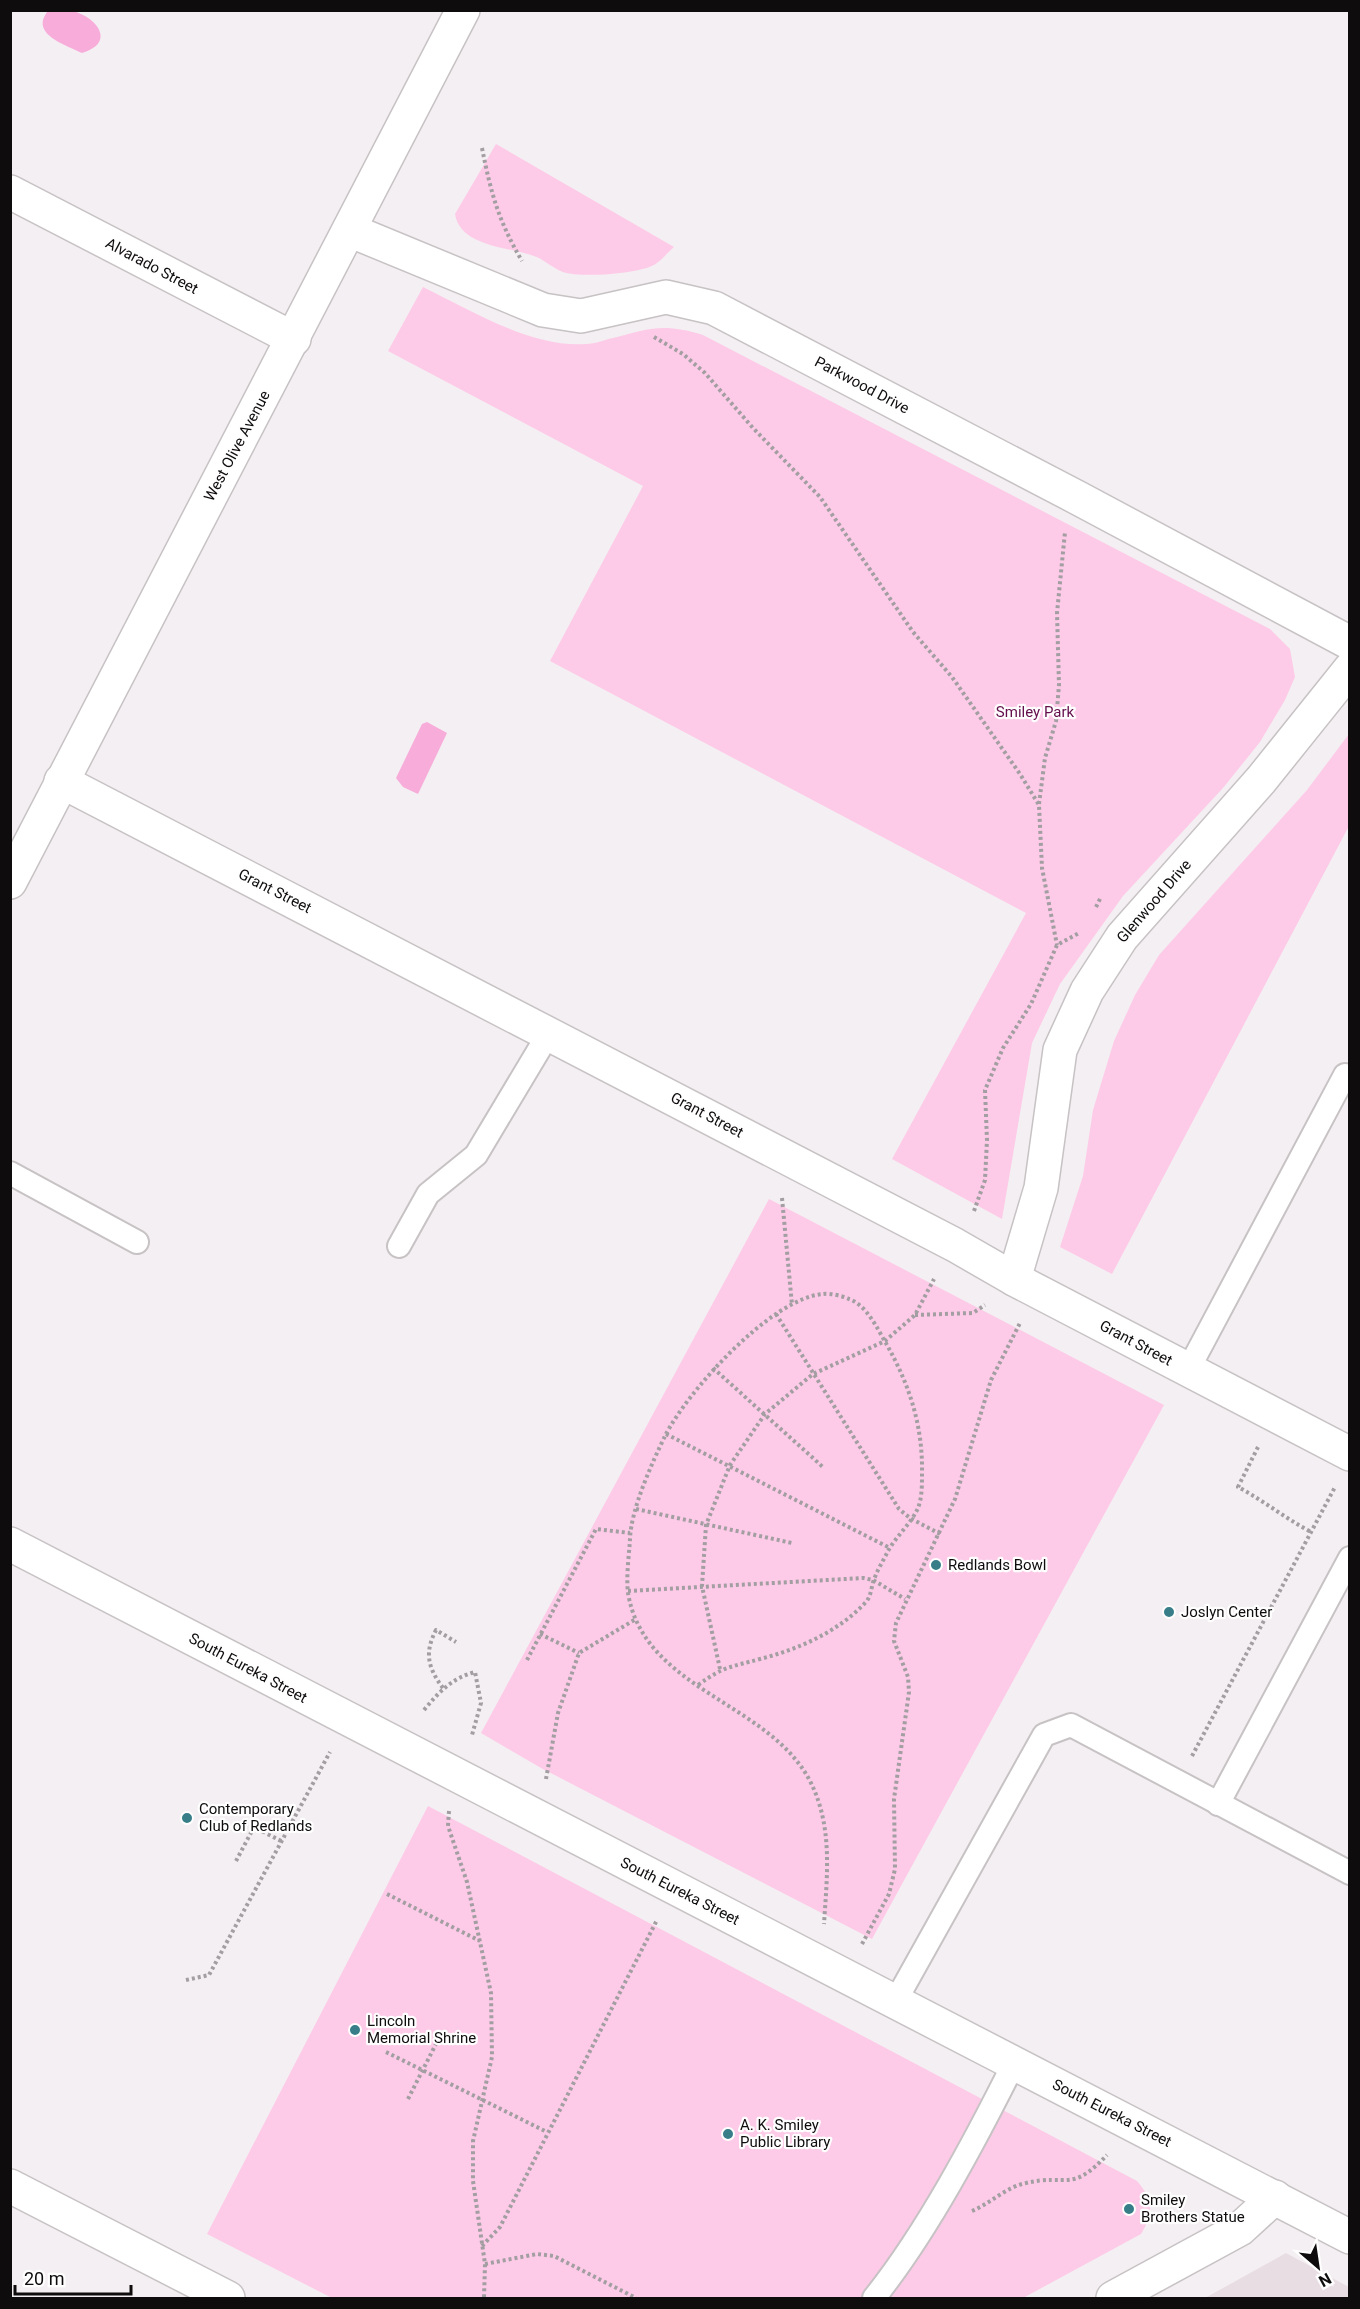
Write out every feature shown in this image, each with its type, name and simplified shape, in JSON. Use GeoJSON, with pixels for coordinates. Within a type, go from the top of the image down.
{"type":"FeatureCollection","features":[{"type":"Feature","properties":{"kind":"street","name":"West Olive Avenue"},"geometry":{"type":"LineString","coordinates":[[10,882],[463,10]]}},
{"type":"Feature","properties":{"kind":"street","name":"Alvarado Street"},"geometry":{"type":"LineString","coordinates":[[10,192],[294,339]]}},
{"type":"Feature","properties":{"kind":"street","name":"Parkwood Drive"},"geometry":{"type":"LineString","coordinates":[[349,230],[543,310],[581,316],[666,297],[714,308],[1078,498],[1350,644]]}},
{"type":"Feature","properties":{"kind":"street","name":"Glenwood Drive"},"geometry":{"type":"LineString","coordinates":[[1014,1279],[1041,1188],[1060,1050],[1087,991],[1122,937],[1261,780],[1350,669]]}},
{"type":"Feature","properties":{"kind":"street","name":"Grant Street"},"geometry":{"type":"LineString","coordinates":[[61,781],[549,1033],[1350,1454]]}},
{"type":"Feature","properties":{"kind":"street","name":"South Eureka Street"},"geometry":{"type":"LineString","coordinates":[[10,1544],[1350,2237]]}},
{"type":"Feature","properties":{"kind":"street"},"geometry":{"type":"LineString","coordinates":[[10,2186],[228,2298]]}},
{"type":"Feature","properties":{"kind":"street"},"geometry":{"type":"LineString","coordinates":[[1113,2298],[1240,2229],[1275,2197]]}},
{"type":"Feature","properties":{"kind":"lane"},"geometry":{"type":"LineString","coordinates":[[399,1246],[428,1194],[476,1155],[549,1033]]}},
{"type":"Feature","properties":{"kind":"lane"},"geometry":{"type":"LineString","coordinates":[[1188,1370],[1345,1075],[1350,1077]]}},
{"type":"Feature","properties":{"kind":"lane"},"geometry":{"type":"LineString","coordinates":[[10,1173],[137,1242]]}},
{"type":"Feature","properties":{"kind":"lane"},"geometry":{"type":"LineString","coordinates":[[1218,1804],[1350,1558]]}},
{"type":"Feature","properties":{"kind":"lane"},"geometry":{"type":"LineString","coordinates":[[895,2002],[1044,1735],[1071,1725],[1350,1873]]}},
{"type":"Feature","properties":{"kind":"lane"},"geometry":{"type":"LineString","coordinates":[[874,2298],[892,2276],[936,2205],[1014,2063]]}},
{"type":"Feature","properties":{"kind":"path"},"geometry":{"type":"LineString","coordinates":[[482,147],[491,191],[503,228],[527,269]]}},
{"type":"Feature","properties":{"kind":"path"},"geometry":{"type":"LineString","coordinates":[[637,305],[650,334],[682,354],[705,373],[753,428],[820,497],[913,632],[952,677],[1039,805]]}},
{"type":"Feature","properties":{"kind":"path"},"geometry":{"type":"LineString","coordinates":[[974,1211],[985,1180],[987,1140],[985,1090],[1003,1048],[1031,1004],[1057,945],[1042,868],[1039,805],[1045,758],[1056,721],[1059,686],[1056,655],[1058,577],[1066,524],[1078,498]]}},
{"type":"Feature","properties":{"kind":"path"},"geometry":{"type":"LineString","coordinates":[[1093,914],[1101,897]]}},
{"type":"Feature","properties":{"kind":"path"},"geometry":{"type":"LineString","coordinates":[[1057,945],[1084,930]]}},
{"type":"Feature","properties":{"kind":"path"},"geometry":{"type":"LineString","coordinates":[[782,1198],[792,1305]]}},
{"type":"Feature","properties":{"kind":"path"},"geometry":{"type":"LineString","coordinates":[[720,1669],[702,1586],[706,1525],[730,1465],[765,1414],[813,1374],[885,1341],[915,1315],[934,1279]]}},
{"type":"Feature","properties":{"kind":"path"},"geometry":{"type":"LineString","coordinates":[[698,1685],[720,1669],[761,1659],[815,1640],[843,1622],[870,1599],[873,1580],[890,1548],[918,1508],[922,1450],[916,1413],[904,1376],[885,1341],[864,1309],[852,1299],[823,1293],[792,1305],[776,1314],[713,1368],[666,1434],[636,1509],[630,1533],[628,1591],[636,1619],[664,1662],[783,1743],[811,1782],[822,1811],[828,1848],[824,1924]]}},
{"type":"Feature","properties":{"kind":"path"},"geometry":{"type":"LineString","coordinates":[[915,1315],[973,1313],[986,1305]]}},
{"type":"Feature","properties":{"kind":"path"},"geometry":{"type":"LineString","coordinates":[[776,1314],[899,1509],[910,1518],[940,1534]]}},
{"type":"Feature","properties":{"kind":"path"},"geometry":{"type":"LineString","coordinates":[[862,1944],[889,1894],[895,1869],[894,1799],[909,1692],[908,1677],[894,1641],[896,1623],[905,1599],[940,1534],[955,1499],[991,1380],[1020,1322]]}},
{"type":"Feature","properties":{"kind":"path"},"geometry":{"type":"LineString","coordinates":[[713,1368],[824,1468]]}},
{"type":"Feature","properties":{"kind":"path"},"geometry":{"type":"LineString","coordinates":[[666,1434],[890,1548]]}},
{"type":"Feature","properties":{"kind":"path"},"geometry":{"type":"LineString","coordinates":[[1258,1447],[1238,1487],[1269,1504],[1275,1513],[1311,1532]]}},
{"type":"Feature","properties":{"kind":"path"},"geometry":{"type":"LineString","coordinates":[[1178,1782],[1335,1486]]}},
{"type":"Feature","properties":{"kind":"path"},"geometry":{"type":"LineString","coordinates":[[636,1509],[792,1543]]}},
{"type":"Feature","properties":{"kind":"path"},"geometry":{"type":"LineString","coordinates":[[527,1660],[596,1529],[630,1533]]}},
{"type":"Feature","properties":{"kind":"path"},"geometry":{"type":"LineString","coordinates":[[628,1591],[863,1578],[873,1580],[905,1599]]}},
{"type":"Feature","properties":{"kind":"path"},"geometry":{"type":"LineString","coordinates":[[546,1779],[558,1713],[579,1653],[636,1619]]}},
{"type":"Feature","properties":{"kind":"path"},"geometry":{"type":"LineString","coordinates":[[443,1688],[432,1673],[428,1657],[429,1643],[436,1630],[456,1642]]}},
{"type":"Feature","properties":{"kind":"path"},"geometry":{"type":"LineString","coordinates":[[540,1634],[579,1653]]}},
{"type":"Feature","properties":{"kind":"path"},"geometry":{"type":"LineString","coordinates":[[424,1710],[443,1688],[460,1676],[475,1672],[481,1703],[472,1735]]}},
{"type":"Feature","properties":{"kind":"path"},"geometry":{"type":"LineString","coordinates":[[186,1980],[209,1975],[284,1842],[330,1751]]}},
{"type":"Feature","properties":{"kind":"path"},"geometry":{"type":"LineString","coordinates":[[450,1808],[448,1826],[467,1882],[491,1993],[492,2057],[474,2141],[473,2181],[485,2264],[484,2298]]}},
{"type":"Feature","properties":{"kind":"path"},"geometry":{"type":"LineString","coordinates":[[236,1862],[254,1827],[284,1842]]}},
{"type":"Feature","properties":{"kind":"path"},"geometry":{"type":"LineString","coordinates":[[387,1894],[481,1942]]}},
{"type":"Feature","properties":{"kind":"path"},"geometry":{"type":"LineString","coordinates":[[482,2246],[500,2227],[660,1914]]}},
{"type":"Feature","properties":{"kind":"path"},"geometry":{"type":"LineString","coordinates":[[408,2099],[439,2038]]}},
{"type":"Feature","properties":{"kind":"path"},"geometry":{"type":"LineString","coordinates":[[386,2052],[547,2132]]}},
{"type":"Feature","properties":{"kind":"path"},"geometry":{"type":"LineString","coordinates":[[936,2205],[969,2212],[988,2205],[1010,2188],[1027,2182],[1064,2182],[1081,2178],[1107,2155]]}},
{"type":"Feature","properties":{"kind":"path"},"geometry":{"type":"LineString","coordinates":[[485,2264],[537,2254],[554,2256],[636,2298]]}},
{"type":"Feature","properties":{"kind":"shaded area"},"geometry":{"type":"Polygon","coordinates":[[[70,10],[90,19],[100,31],[101,37],[98,43],[92,49],[82,53],[52,38],[43,26],[43,19],[48,11],[70,10]]]}},
{"type":"Feature","properties":{"kind":"shaded area"},"geometry":{"type":"Polygon","coordinates":[[[427,722],[447,733],[418,794],[403,787],[396,778],[422,724],[427,722]]]}},
{"type":"Feature","properties":{"kind":"shaded area"},"geometry":{"type":"Polygon","coordinates":[[[1286,2253],[1349,2287],[1349,2298],[1205,2298],[1286,2253]]]}},
{"type":"Feature","properties":{"kind":"green space"},"geometry":{"type":"Polygon","coordinates":[[[496,144],[674,247],[657,263],[646,268],[622,273],[582,275],[563,272],[535,256],[486,244],[475,239],[459,225],[455,214],[496,144]]]}},
{"type":"Feature","properties":{"kind":"green space","name":"Smiley Park"},"geometry":{"type":"Polygon","coordinates":[[[423,287],[502,326],[544,340],[565,344],[593,343],[658,328],[678,329],[703,335],[1270,629],[1290,649],[1295,677],[1285,700],[1260,742],[1223,788],[1123,896],[1060,984],[1032,1043],[1002,1219],[892,1159],[1026,913],[550,661],[643,486],[388,351],[423,287]]]}},
{"type":"Feature","properties":{"kind":"green space"},"geometry":{"type":"Polygon","coordinates":[[[1349,734],[1349,826],[1112,1274],[1060,1247],[1083,1176],[1093,1110],[1114,1041],[1135,995],[1159,955],[1307,790],[1349,734]]]}},
{"type":"Feature","properties":{"kind":"green space"},"geometry":{"type":"Polygon","coordinates":[[[769,1199],[1164,1405],[872,1939],[541,1768],[481,1733],[769,1199]]]}},
{"type":"Feature","properties":{"kind":"green space"},"geometry":{"type":"Polygon","coordinates":[[[428,1806],[1137,2181],[1146,2194],[1150,2206],[1150,2213],[1141,2234],[1023,2298],[332,2298],[207,2234],[428,1806]]]}},
{"type":"Feature","properties":{"kind":"place","name":"Redlands Bowl"},"geometry":{"type":"Point","coordinates":[936,1565]}},
{"type":"Feature","properties":{"kind":"place","name":"Joslyn Center"},"geometry":{"type":"Point","coordinates":[1169,1612]}},
{"type":"Feature","properties":{"kind":"place","name":"Contemporary Club of Redlands"},"geometry":{"type":"Point","coordinates":[187,1818]}},
{"type":"Feature","properties":{"kind":"place","name":"Lincoln Memorial Shrine"},"geometry":{"type":"Point","coordinates":[355,2030]}},
{"type":"Feature","properties":{"kind":"place","name":"A. K. Smiley Public Library"},"geometry":{"type":"Point","coordinates":[728,2134]}},
{"type":"Feature","properties":{"kind":"place","name":"Smiley Brothers Statue"},"geometry":{"type":"Point","coordinates":[1129,2209]}}]}
